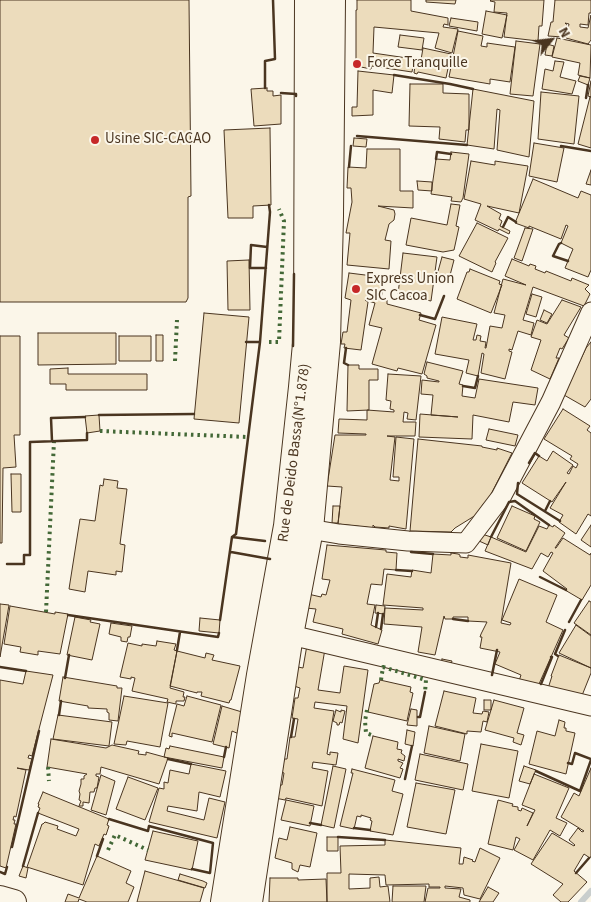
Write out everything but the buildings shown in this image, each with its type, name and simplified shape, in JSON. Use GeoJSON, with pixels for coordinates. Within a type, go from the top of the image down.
{"type":"FeatureCollection","features":[{"type":"Feature","properties":{"kind":"main road","name":"Rue de Deido Bassa(N°1.878)"},"geometry":{"type":"LineString","coordinates":[[225,902],[279,632],[308,333],[310,0]]}},
{"type":"Feature","properties":{"kind":"main road"},"geometry":{"type":"LineString","coordinates":[[248,902],[279,632],[309,529],[326,342],[330,216],[331,0]]}},
{"type":"Feature","properties":{"kind":"street"},"geometry":{"type":"LineString","coordinates":[[309,529],[408,541],[466,543],[502,497],[550,402],[591,312]]}},
{"type":"Feature","properties":{"kind":"street"},"geometry":{"type":"LineString","coordinates":[[279,632],[591,706]]}},
{"type":"Feature","properties":{"kind":"street"},"geometry":{"type":"LineString","coordinates":[[0,898],[14,902]]}},
{"type":"Feature","properties":{"kind":"waterway"},"geometry":{"type":"LineString","coordinates":[[581,902],[591,891]]}},
{"type":"Feature","properties":{"kind":"hedge"},"geometry":{"type":"LineString","coordinates":[[269,342],[279,342],[284,221],[279,209]]}},
{"type":"Feature","properties":{"kind":"hedge"},"geometry":{"type":"LineString","coordinates":[[175,361],[177,320]]}},
{"type":"Feature","properties":{"kind":"hedge"},"geometry":{"type":"LineString","coordinates":[[100,431],[248,437]]}},
{"type":"Feature","properties":{"kind":"hedge"},"geometry":{"type":"LineString","coordinates":[[46,612],[54,441]]}},
{"type":"Feature","properties":{"kind":"hedge"},"geometry":{"type":"LineString","coordinates":[[381,680],[383,667],[426,680],[425,692]]}},
{"type":"Feature","properties":{"kind":"hedge"},"geometry":{"type":"LineString","coordinates":[[367,710],[365,721],[366,733],[374,736]]}},
{"type":"Feature","properties":{"kind":"hedge"},"geometry":{"type":"LineString","coordinates":[[48,767],[49,781]]}},
{"type":"Feature","properties":{"kind":"hedge"},"geometry":{"type":"LineString","coordinates":[[108,850],[115,835],[148,850]]}},
{"type":"Feature","properties":{"kind":"wall"},"geometry":{"type":"LineString","coordinates":[[265,88],[265,61],[275,59],[273,0]]}},
{"type":"Feature","properties":{"kind":"wall"},"geometry":{"type":"LineString","coordinates":[[394,75],[473,89]]}},
{"type":"Feature","properties":{"kind":"wall"},"geometry":{"type":"LineString","coordinates":[[586,98],[588,85]]}},
{"type":"Feature","properties":{"kind":"wall"},"geometry":{"type":"LineString","coordinates":[[281,93],[296,94],[296,96]]}},
{"type":"Feature","properties":{"kind":"wall"},"geometry":{"type":"LineString","coordinates":[[357,136],[467,145]]}},
{"type":"Feature","properties":{"kind":"wall"},"geometry":{"type":"LineString","coordinates":[[349,167],[351,146]]}},
{"type":"Feature","properties":{"kind":"wall"},"geometry":{"type":"LineString","coordinates":[[561,146],[591,151]]}},
{"type":"Feature","properties":{"kind":"wall"},"geometry":{"type":"LineString","coordinates":[[436,159],[437,152],[451,154]]}},
{"type":"Feature","properties":{"kind":"wall"},"geometry":{"type":"LineString","coordinates":[[220,620],[232,537],[236,534],[260,342],[269,205]]}},
{"type":"Feature","properties":{"kind":"wall"},"geometry":{"type":"LineString","coordinates":[[503,227],[508,217],[516,222]]}},
{"type":"Feature","properties":{"kind":"wall"},"geometry":{"type":"LineString","coordinates":[[561,243],[553,256],[568,261]]}},
{"type":"Feature","properties":{"kind":"wall"},"geometry":{"type":"LineString","coordinates":[[266,268],[250,268],[251,245],[267,247]]}},
{"type":"Feature","properties":{"kind":"wall"},"geometry":{"type":"LineString","coordinates":[[293,346],[294,274]]}},
{"type":"Feature","properties":{"kind":"wall"},"geometry":{"type":"LineString","coordinates":[[420,315],[435,319],[444,296]]}},
{"type":"Feature","properties":{"kind":"wall"},"geometry":{"type":"LineString","coordinates":[[246,342],[260,342]]}},
{"type":"Feature","properties":{"kind":"wall"},"geometry":{"type":"LineString","coordinates":[[346,348],[344,363],[348,365]]}},
{"type":"Feature","properties":{"kind":"wall"},"geometry":{"type":"LineString","coordinates":[[463,386],[475,388],[478,376]]}},
{"type":"Feature","properties":{"kind":"wall"},"geometry":{"type":"LineString","coordinates":[[99,415],[194,414]]}},
{"type":"Feature","properties":{"kind":"wall"},"geometry":{"type":"LineString","coordinates":[[52,441],[51,418],[85,417]]}},
{"type":"Feature","properties":{"kind":"wall"},"geometry":{"type":"LineString","coordinates":[[7,564],[24,564],[24,555],[30,555],[30,442],[87,440],[87,433]]}},
{"type":"Feature","properties":{"kind":"wall"},"geometry":{"type":"LineString","coordinates":[[529,463],[535,453],[539,456]]}},
{"type":"Feature","properties":{"kind":"wall"},"geometry":{"type":"LineString","coordinates":[[518,483],[517,494],[560,521]]}},
{"type":"Feature","properties":{"kind":"wall"},"geometry":{"type":"LineString","coordinates":[[491,537],[509,502],[515,501],[549,525]]}},
{"type":"Feature","properties":{"kind":"wall"},"geometry":{"type":"LineString","coordinates":[[545,511],[550,501]]}},
{"type":"Feature","properties":{"kind":"wall"},"geometry":{"type":"LineString","coordinates":[[232,537],[265,541]]}},
{"type":"Feature","properties":{"kind":"wall"},"geometry":{"type":"LineString","coordinates":[[231,552],[270,559]]}},
{"type":"Feature","properties":{"kind":"wall"},"geometry":{"type":"LineString","coordinates":[[411,552],[433,554]]}},
{"type":"Feature","properties":{"kind":"wall"},"geometry":{"type":"LineString","coordinates":[[396,570],[412,571]]}},
{"type":"Feature","properties":{"kind":"wall"},"geometry":{"type":"LineString","coordinates":[[540,577],[566,590]]}},
{"type":"Feature","properties":{"kind":"wall"},"geometry":{"type":"LineString","coordinates":[[569,622],[581,600]]}},
{"type":"Feature","properties":{"kind":"wall"},"geometry":{"type":"LineString","coordinates":[[376,627],[378,613]]}},
{"type":"Feature","properties":{"kind":"wall"},"geometry":{"type":"LineString","coordinates":[[381,629],[383,614]]}},
{"type":"Feature","properties":{"kind":"wall"},"geometry":{"type":"LineString","coordinates":[[68,615],[218,637],[219,633]]}},
{"type":"Feature","properties":{"kind":"wall"},"geometry":{"type":"LineString","coordinates":[[453,619],[468,621]]}},
{"type":"Feature","properties":{"kind":"wall"},"geometry":{"type":"LineString","coordinates":[[558,656],[555,654],[565,630]]}},
{"type":"Feature","properties":{"kind":"wall"},"geometry":{"type":"LineString","coordinates":[[177,650],[180,632]]}},
{"type":"Feature","properties":{"kind":"wall"},"geometry":{"type":"LineString","coordinates":[[492,675],[497,650]]}},
{"type":"Feature","properties":{"kind":"wall"},"geometry":{"type":"LineString","coordinates":[[65,678],[69,655]]}},
{"type":"Feature","properties":{"kind":"wall"},"geometry":{"type":"LineString","coordinates":[[541,684],[551,657]]}},
{"type":"Feature","properties":{"kind":"wall"},"geometry":{"type":"LineString","coordinates":[[0,667],[26,671]]}},
{"type":"Feature","properties":{"kind":"wall"},"geometry":{"type":"LineString","coordinates":[[418,717],[420,717],[425,692]]}},
{"type":"Feature","properties":{"kind":"wall"},"geometry":{"type":"LineString","coordinates":[[59,715],[61,701]]}},
{"type":"Feature","properties":{"kind":"wall"},"geometry":{"type":"LineString","coordinates":[[291,737],[294,719]]}},
{"type":"Feature","properties":{"kind":"wall"},"geometry":{"type":"LineString","coordinates":[[12,847],[39,731]]}},
{"type":"Feature","properties":{"kind":"wall"},"geometry":{"type":"LineString","coordinates":[[405,779],[412,746]]}},
{"type":"Feature","properties":{"kind":"wall"},"geometry":{"type":"LineString","coordinates":[[224,757],[226,747]]}},
{"type":"Feature","properties":{"kind":"wall"},"geometry":{"type":"LineString","coordinates":[[568,763],[572,764],[575,753],[591,759]]}},
{"type":"Feature","properties":{"kind":"wall"},"geometry":{"type":"LineString","coordinates":[[168,759],[191,764]]}},
{"type":"Feature","properties":{"kind":"wall"},"geometry":{"type":"LineString","coordinates":[[536,771],[580,791],[591,760]]}},
{"type":"Feature","properties":{"kind":"wall"},"geometry":{"type":"LineString","coordinates":[[23,866],[38,813]]}},
{"type":"Feature","properties":{"kind":"wall"},"geometry":{"type":"LineString","coordinates":[[109,819],[148,831],[149,826],[213,843],[210,873],[192,869]]}},
{"type":"Feature","properties":{"kind":"wall"},"geometry":{"type":"LineString","coordinates":[[310,823],[321,825]]}},
{"type":"Feature","properties":{"kind":"wall"},"geometry":{"type":"LineString","coordinates":[[354,828],[370,830]]}},
{"type":"Feature","properties":{"kind":"wall"},"geometry":{"type":"LineString","coordinates":[[338,837],[385,840]]}},
{"type":"Feature","properties":{"kind":"wall"},"geometry":{"type":"LineString","coordinates":[[97,856],[103,839]]}},
{"type":"Feature","properties":{"kind":"wall"},"geometry":{"type":"LineString","coordinates":[[576,873],[589,858]]}},
{"type":"Feature","properties":{"kind":"wall"},"geometry":{"type":"LineString","coordinates":[[0,872],[5,874],[7,867]]}},
{"type":"Feature","properties":{"kind":"place","name":"Force Tranquille"},"geometry":{"type":"Point","coordinates":[357,64]}},
{"type":"Feature","properties":{"kind":"place","name":"Usine SIC-CACAO"},"geometry":{"type":"Point","coordinates":[95,140]}},
{"type":"Feature","properties":{"kind":"place","name":"Express Union SIC Cacoa"},"geometry":{"type":"Point","coordinates":[356,289]}}]}
